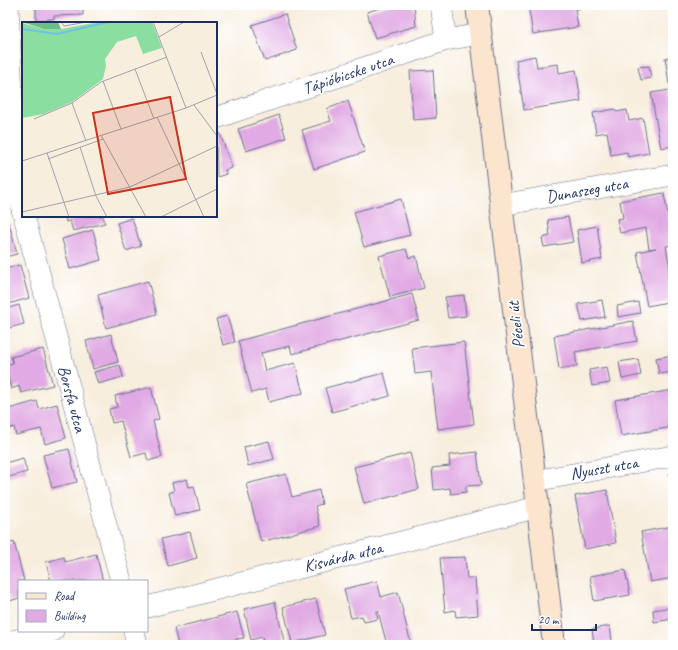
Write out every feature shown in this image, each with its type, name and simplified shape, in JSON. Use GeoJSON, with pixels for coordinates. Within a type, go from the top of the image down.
{"type":"FeatureCollection","features":[{"type":"Feature","properties":{"kind":"main road","name":"Péceli út"},"geometry":{"type":"LineString","coordinates":[[477,5],[554,645]]}},
{"type":"Feature","properties":{"kind":"street"},"geometry":{"type":"LineString","coordinates":[[8,5],[15,186],[22,210]]}},
{"type":"Feature","properties":{"kind":"street"},"geometry":{"type":"LineString","coordinates":[[441,5],[446,40]]}},
{"type":"Feature","properties":{"kind":"street","name":"Tápióbicske utca"},"geometry":{"type":"LineString","coordinates":[[217,118],[446,40],[480,34]]}},
{"type":"Feature","properties":{"kind":"street","name":"Dunaszeg utca"},"geometry":{"type":"LineString","coordinates":[[501,204],[673,175]]}},
{"type":"Feature","properties":{"kind":"street","name":"Borsfa utca"},"geometry":{"type":"LineString","coordinates":[[24,217],[121,580]]}},
{"type":"Feature","properties":{"kind":"street","name":"Nyuszt utca"},"geometry":{"type":"LineString","coordinates":[[534,481],[673,456]]}},
{"type":"Feature","properties":{"kind":"street","name":"Kisvárda utca"},"geometry":{"type":"LineString","coordinates":[[148,607],[538,507]]}},
{"type":"Feature","properties":{"kind":"street"},"geometry":{"type":"LineString","coordinates":[[5,643],[49,632]]}},
{"type":"Feature","properties":{"kind":"street"},"geometry":{"type":"LineString","coordinates":[[134,632],[137,645]]}},
{"type":"Feature","properties":{"kind":"building"},"geometry":{"type":"Polygon","coordinates":[[[36,5],[83,5],[83,15],[54,16],[54,19],[36,20],[36,5]]]}},
{"type":"Feature","properties":{"kind":"building"},"geometry":{"type":"Polygon","coordinates":[[[390,5],[414,5],[416,26],[375,38],[367,12],[390,5]]]}},
{"type":"Feature","properties":{"kind":"building"},"geometry":{"type":"Polygon","coordinates":[[[528,5],[579,5],[579,9],[575,9],[578,27],[533,34],[528,5]]]}},
{"type":"Feature","properties":{"kind":"building"},"geometry":{"type":"Polygon","coordinates":[[[285,14],[297,50],[265,61],[252,25],[285,14]]]}},
{"type":"Feature","properties":{"kind":"building"},"geometry":{"type":"Polygon","coordinates":[[[535,56],[537,67],[558,64],[559,73],[576,70],[581,101],[524,110],[516,60],[535,56]]]}},
{"type":"Feature","properties":{"kind":"building"},"geometry":{"type":"Polygon","coordinates":[[[673,57],[673,83],[669,84],[665,58],[673,57]]]}},
{"type":"Feature","properties":{"kind":"building"},"geometry":{"type":"Polygon","coordinates":[[[649,66],[651,78],[641,80],[638,67],[649,66]]]}},
{"type":"Feature","properties":{"kind":"building"},"geometry":{"type":"Polygon","coordinates":[[[433,70],[436,118],[413,120],[410,71],[433,70]]]}},
{"type":"Feature","properties":{"kind":"building"},"geometry":{"type":"Polygon","coordinates":[[[670,90],[673,108],[673,146],[661,148],[651,93],[670,90]]]}},
{"type":"Feature","properties":{"kind":"building"},"geometry":{"type":"Polygon","coordinates":[[[348,101],[365,152],[314,169],[302,130],[331,121],[327,109],[348,101]]]}},
{"type":"Feature","properties":{"kind":"building"},"geometry":{"type":"Polygon","coordinates":[[[615,109],[616,112],[627,110],[629,121],[643,118],[649,153],[628,157],[627,152],[611,155],[607,132],[596,134],[593,113],[615,109]]]}},
{"type":"Feature","properties":{"kind":"building"},"geometry":{"type":"Polygon","coordinates":[[[279,115],[286,138],[246,151],[238,129],[279,115]]]}},
{"type":"Feature","properties":{"kind":"building"},"geometry":{"type":"Polygon","coordinates":[[[220,133],[232,168],[225,170],[226,174],[217,177],[217,134],[220,133]]]}},
{"type":"Feature","properties":{"kind":"building"},"geometry":{"type":"Polygon","coordinates":[[[664,193],[673,245],[666,246],[673,286],[673,301],[647,306],[637,252],[656,248],[649,249],[646,228],[620,233],[617,219],[623,218],[620,201],[664,193]]]}},
{"type":"Feature","properties":{"kind":"building"},"geometry":{"type":"Polygon","coordinates":[[[401,199],[410,235],[364,247],[354,212],[401,199]]]}},
{"type":"Feature","properties":{"kind":"building"},"geometry":{"type":"Polygon","coordinates":[[[65,217],[103,217],[105,223],[73,231],[70,221],[66,222],[65,217]]]}},
{"type":"Feature","properties":{"kind":"building"},"geometry":{"type":"Polygon","coordinates":[[[568,217],[573,242],[544,247],[542,238],[550,236],[548,220],[568,217]]]}},
{"type":"Feature","properties":{"kind":"building"},"geometry":{"type":"Polygon","coordinates":[[[132,218],[141,246],[126,251],[117,223],[132,218]]]}},
{"type":"Feature","properties":{"kind":"building"},"geometry":{"type":"Polygon","coordinates":[[[9,223],[17,254],[5,257],[5,224],[9,223]]]}},
{"type":"Feature","properties":{"kind":"building"},"geometry":{"type":"Polygon","coordinates":[[[597,226],[602,259],[582,263],[577,230],[597,226]]]}},
{"type":"Feature","properties":{"kind":"building"},"geometry":{"type":"Polygon","coordinates":[[[93,230],[101,260],[70,269],[62,239],[93,230]]]}},
{"type":"Feature","properties":{"kind":"building"},"geometry":{"type":"Polygon","coordinates":[[[406,249],[409,258],[416,256],[424,288],[390,297],[379,256],[406,249]]]}},
{"type":"Feature","properties":{"kind":"building"},"geometry":{"type":"Polygon","coordinates":[[[20,265],[29,298],[5,305],[5,269],[20,265]]]}},
{"type":"Feature","properties":{"kind":"building"},"geometry":{"type":"Polygon","coordinates":[[[148,281],[157,314],[106,328],[98,295],[148,281]]]}},
{"type":"Feature","properties":{"kind":"building"},"geometry":{"type":"Polygon","coordinates":[[[412,294],[419,320],[292,354],[290,346],[261,353],[265,371],[295,363],[303,393],[269,402],[266,389],[252,393],[238,341],[412,294]]]}},
{"type":"Feature","properties":{"kind":"building"},"geometry":{"type":"Polygon","coordinates":[[[464,295],[466,316],[448,318],[445,297],[464,295]]]}},
{"type":"Feature","properties":{"kind":"building"},"geometry":{"type":"Polygon","coordinates":[[[602,300],[605,317],[582,321],[578,304],[602,300]]]}},
{"type":"Feature","properties":{"kind":"building"},"geometry":{"type":"Polygon","coordinates":[[[638,302],[640,313],[618,317],[617,306],[638,302]]]}},
{"type":"Feature","properties":{"kind":"building"},"geometry":{"type":"Polygon","coordinates":[[[19,305],[24,324],[5,329],[5,309],[19,305]]]}},
{"type":"Feature","properties":{"kind":"building"},"geometry":{"type":"Polygon","coordinates":[[[227,316],[235,342],[223,345],[216,319],[227,316]]]}},
{"type":"Feature","properties":{"kind":"building"},"geometry":{"type":"Polygon","coordinates":[[[633,321],[637,341],[575,352],[577,366],[559,369],[554,336],[633,321]]]}},
{"type":"Feature","properties":{"kind":"building"},"geometry":{"type":"Polygon","coordinates":[[[111,334],[118,362],[93,369],[86,341],[111,334]]]}},
{"type":"Feature","properties":{"kind":"building"},"geometry":{"type":"Polygon","coordinates":[[[464,342],[474,424],[438,429],[431,372],[415,374],[412,348],[464,342]]]}},
{"type":"Feature","properties":{"kind":"building"},"geometry":{"type":"Polygon","coordinates":[[[43,349],[53,385],[21,393],[19,386],[11,389],[5,365],[13,363],[11,357],[43,349]]]}},
{"type":"Feature","properties":{"kind":"building"},"geometry":{"type":"Polygon","coordinates":[[[673,355],[673,372],[659,374],[656,358],[673,355]]]}},
{"type":"Feature","properties":{"kind":"building"},"geometry":{"type":"Polygon","coordinates":[[[638,359],[641,375],[622,379],[619,362],[638,359]]]}},
{"type":"Feature","properties":{"kind":"building"},"geometry":{"type":"Polygon","coordinates":[[[120,365],[123,377],[98,384],[94,372],[120,365]]]}},
{"type":"Feature","properties":{"kind":"building"},"geometry":{"type":"Polygon","coordinates":[[[607,367],[610,383],[592,386],[589,370],[607,367]]]}},
{"type":"Feature","properties":{"kind":"building"},"geometry":{"type":"Polygon","coordinates":[[[384,373],[390,396],[332,412],[325,388],[384,373]]]}},
{"type":"Feature","properties":{"kind":"building"},"geometry":{"type":"Polygon","coordinates":[[[151,387],[159,419],[153,421],[162,457],[148,461],[146,453],[131,457],[121,421],[112,423],[109,409],[117,407],[115,396],[151,387]]]}},
{"type":"Feature","properties":{"kind":"building"},"geometry":{"type":"Polygon","coordinates":[[[673,390],[673,427],[621,436],[615,400],[673,390]]]}},
{"type":"Feature","properties":{"kind":"building"},"geometry":{"type":"Polygon","coordinates":[[[37,401],[39,409],[57,404],[66,438],[45,444],[41,429],[16,435],[14,427],[5,430],[5,410],[37,401]]]}},
{"type":"Feature","properties":{"kind":"building"},"geometry":{"type":"Polygon","coordinates":[[[269,441],[274,459],[248,466],[244,447],[269,441]]]}},
{"type":"Feature","properties":{"kind":"building"},"geometry":{"type":"Polygon","coordinates":[[[69,449],[77,482],[52,488],[43,455],[69,449]]]}},
{"type":"Feature","properties":{"kind":"building"},"geometry":{"type":"Polygon","coordinates":[[[477,452],[481,485],[466,486],[466,492],[451,494],[450,488],[434,490],[432,468],[450,466],[449,455],[477,452]]]}},
{"type":"Feature","properties":{"kind":"building"},"geometry":{"type":"Polygon","coordinates":[[[410,453],[419,489],[364,504],[354,467],[410,453]]]}},
{"type":"Feature","properties":{"kind":"building"},"geometry":{"type":"Polygon","coordinates":[[[23,458],[27,472],[5,478],[5,463],[23,458]]]}},
{"type":"Feature","properties":{"kind":"building"},"geometry":{"type":"Polygon","coordinates":[[[673,473],[673,489],[672,489],[669,474],[673,473]]]}},
{"type":"Feature","properties":{"kind":"building"},"geometry":{"type":"Polygon","coordinates":[[[286,474],[292,497],[319,490],[322,504],[315,506],[320,526],[261,542],[246,484],[286,474]]]}},
{"type":"Feature","properties":{"kind":"building"},"geometry":{"type":"Polygon","coordinates":[[[187,479],[189,487],[194,486],[200,510],[175,516],[169,493],[174,491],[172,483],[187,479]]]}},
{"type":"Feature","properties":{"kind":"building"},"geometry":{"type":"Polygon","coordinates":[[[607,490],[616,543],[585,549],[575,496],[607,490]]]}},
{"type":"Feature","properties":{"kind":"building"},"geometry":{"type":"Polygon","coordinates":[[[673,526],[673,578],[650,582],[641,532],[673,526]]]}},
{"type":"Feature","properties":{"kind":"building"},"geometry":{"type":"Polygon","coordinates":[[[190,532],[197,558],[168,566],[161,539],[190,532]]]}},
{"type":"Feature","properties":{"kind":"building"},"geometry":{"type":"Polygon","coordinates":[[[14,542],[24,580],[18,580],[18,598],[10,601],[8,593],[5,594],[5,545],[14,542]]]}},
{"type":"Feature","properties":{"kind":"building"},"geometry":{"type":"Polygon","coordinates":[[[96,554],[103,580],[51,580],[46,562],[64,557],[65,562],[96,554]]]}},
{"type":"Feature","properties":{"kind":"building"},"geometry":{"type":"Polygon","coordinates":[[[465,557],[467,578],[475,578],[478,615],[456,617],[455,610],[445,612],[440,558],[465,557]]]}},
{"type":"Feature","properties":{"kind":"building"},"geometry":{"type":"Polygon","coordinates":[[[625,570],[630,595],[594,601],[590,576],[625,570]]]}},
{"type":"Feature","properties":{"kind":"building"},"geometry":{"type":"Polygon","coordinates":[[[377,581],[381,597],[398,592],[411,644],[387,645],[378,611],[376,612],[378,619],[364,622],[362,616],[351,618],[344,589],[377,581]]]}},
{"type":"Feature","properties":{"kind":"building"},"geometry":{"type":"Polygon","coordinates":[[[316,599],[325,635],[292,643],[283,607],[316,599]]]}},
{"type":"Feature","properties":{"kind":"building"},"geometry":{"type":"Polygon","coordinates":[[[275,602],[285,645],[264,645],[262,637],[251,640],[244,609],[275,602]]]}},
{"type":"Feature","properties":{"kind":"building"},"geometry":{"type":"Polygon","coordinates":[[[673,607],[673,619],[654,622],[653,610],[673,607]]]}},
{"type":"Feature","properties":{"kind":"building"},"geometry":{"type":"Polygon","coordinates":[[[237,612],[244,638],[236,639],[237,645],[178,645],[174,628],[237,612]]]}},
{"type":"Feature","properties":{"kind":"building"},"geometry":{"type":"Polygon","coordinates":[[[610,626],[612,641],[594,644],[592,629],[610,626]]]}}]}
